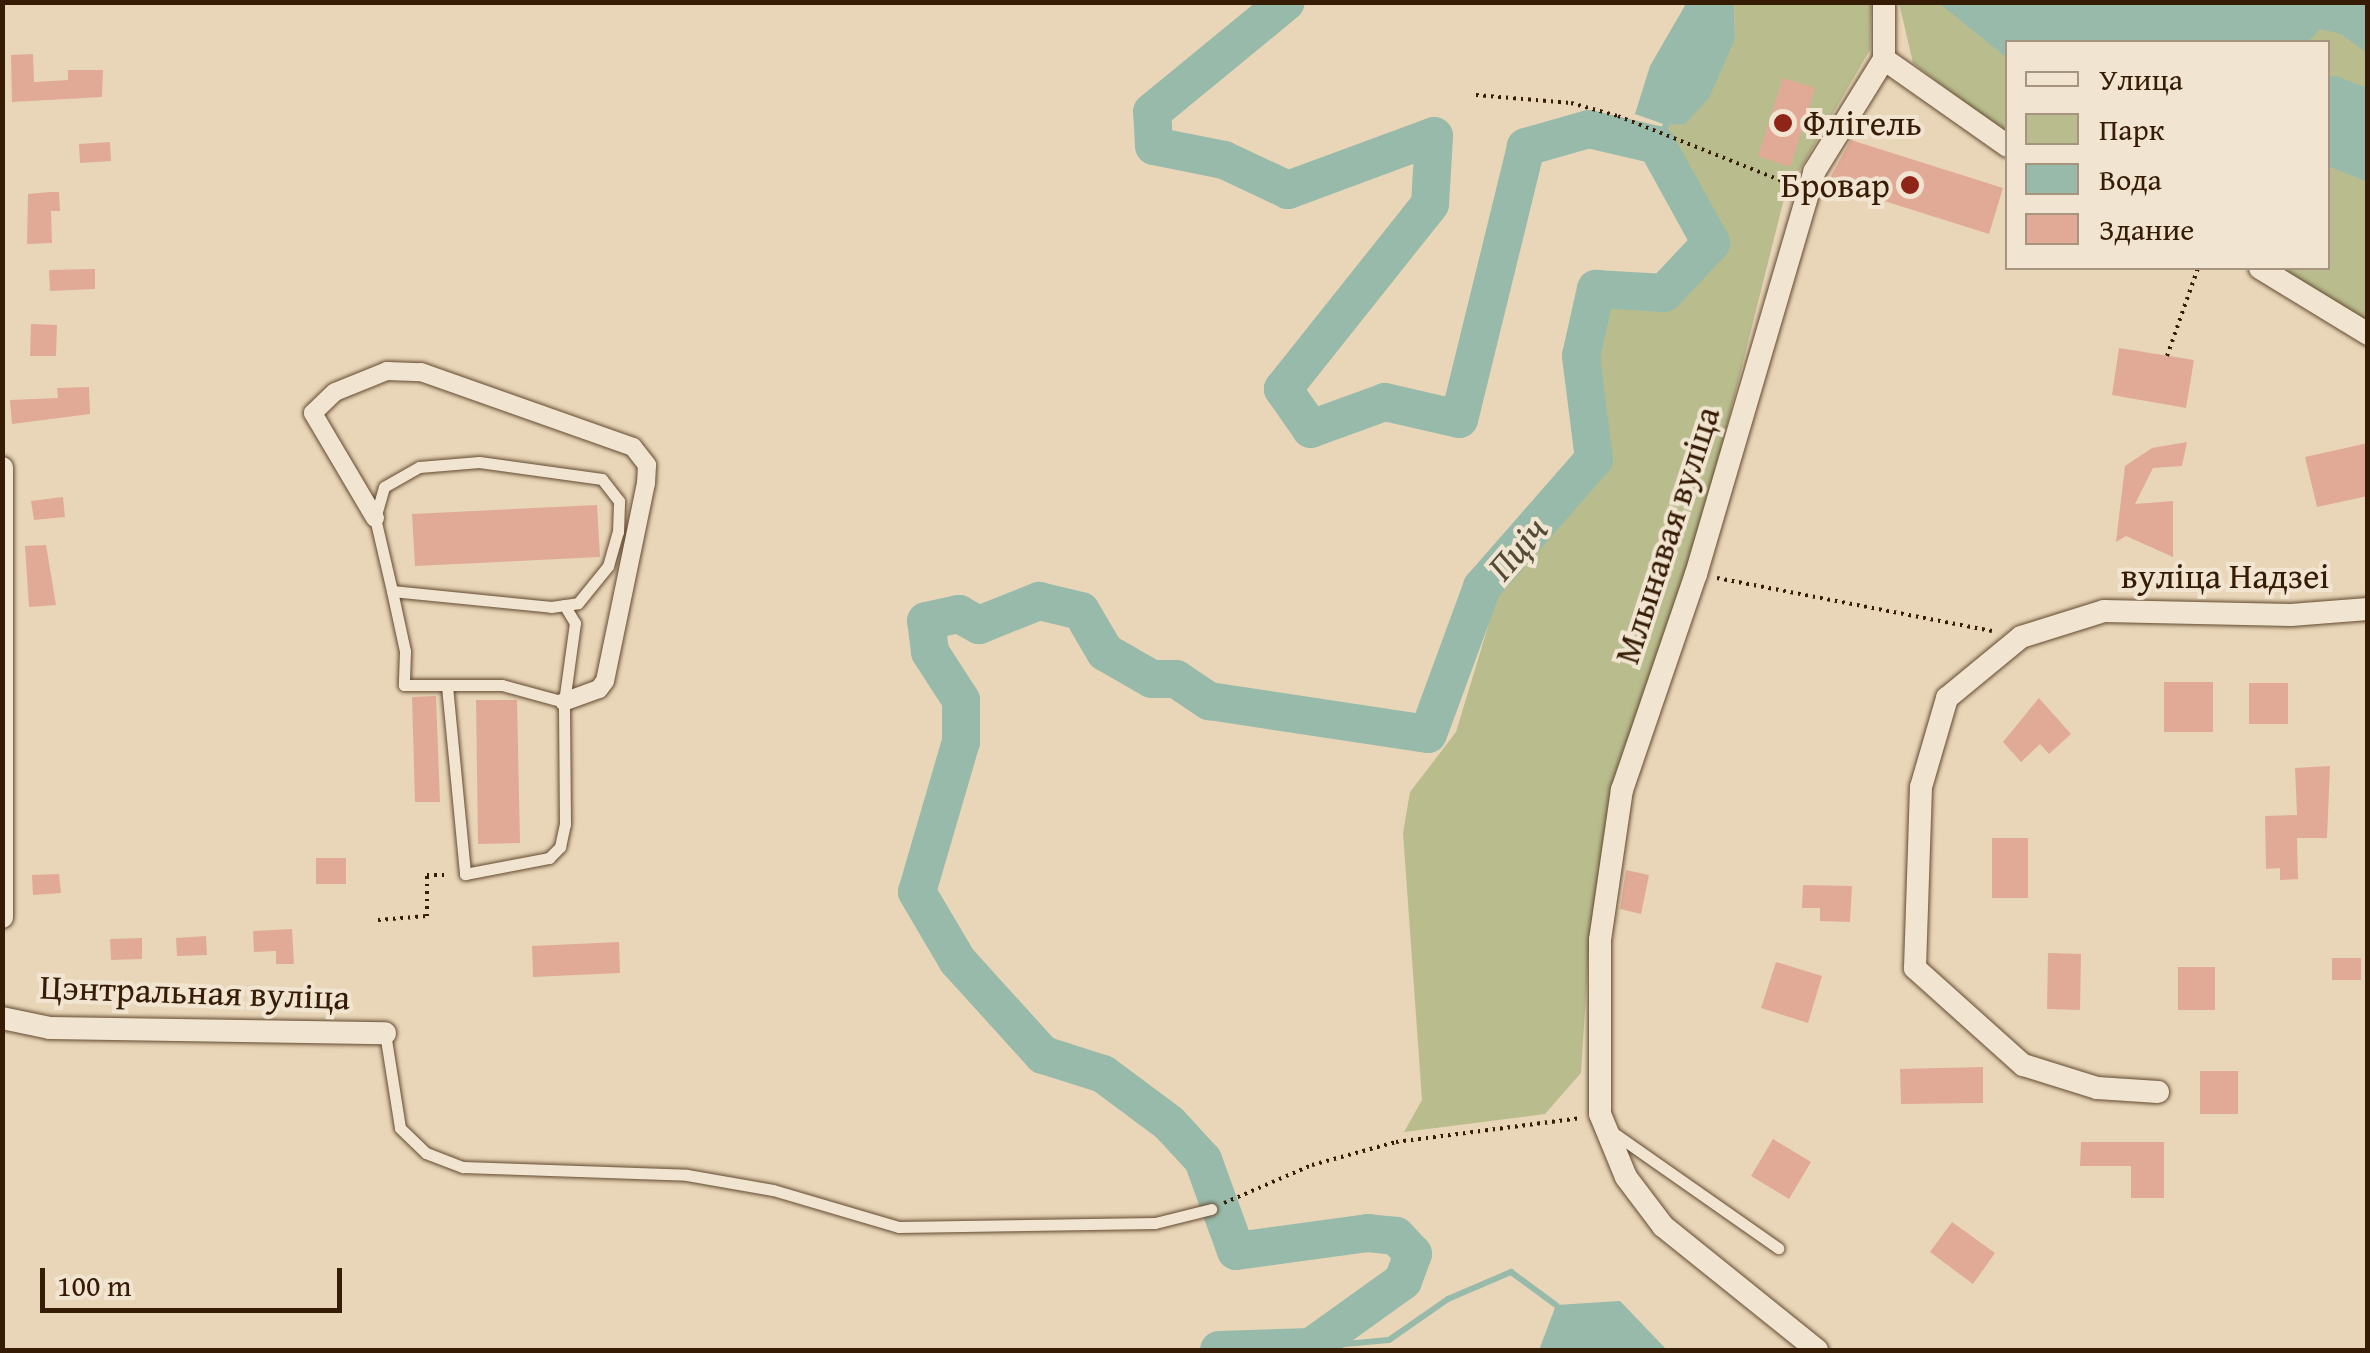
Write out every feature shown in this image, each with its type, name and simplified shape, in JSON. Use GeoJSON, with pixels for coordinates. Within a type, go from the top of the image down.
{"type":"FeatureCollection","features":[{"type":"Feature","properties":{"kind":"street"},"geometry":{"type":"LineString","coordinates":[[1884,2],[1884,59],[2005,144]]}},
{"type":"Feature","properties":{"kind":"street","name":"Млынавая вуліца"},"geometry":{"type":"LineString","coordinates":[[1602,1120],[1597,1030],[1607,865],[1622,790],[1696,574],[1808,192],[1839,126],[1884,59]]}},
{"type":"Feature","properties":{"kind":"street"},"geometry":{"type":"LineString","coordinates":[[2263,270],[2368,334]]}},
{"type":"Feature","properties":{"kind":"street"},"geometry":{"type":"LineString","coordinates":[[376,518],[313,413],[335,392],[387,371],[421,372],[633,447],[647,465],[646,483],[604,680],[600,689],[564,702]]}},
{"type":"Feature","properties":{"kind":"street"},"geometry":{"type":"LineString","coordinates":[[2,468],[2,917]]}},
{"type":"Feature","properties":{"kind":"street","name":"вуліца Надзеі"},"geometry":{"type":"LineString","coordinates":[[2158,1092],[2097,1088],[2023,1065],[1914,968],[1921,787],[1947,698],[2021,637],[2104,611],[2291,615],[2368,608]]}},
{"type":"Feature","properties":{"kind":"street","name":"Цэнтральная вуліца"},"geometry":{"type":"LineString","coordinates":[[2,1018],[50,1028],[385,1033]]}},
{"type":"Feature","properties":{"kind":"street"},"geometry":{"type":"LineString","coordinates":[[1602,1120],[1626,1177],[1663,1226],[1817,1350]]}},
{"type":"Feature","properties":{"kind":"lane"},"geometry":{"type":"LineString","coordinates":[[392,591],[578,603],[608,566],[619,500],[602,479],[479,462],[418,467],[384,486],[376,518],[392,591],[405,650],[404,685],[502,685],[564,702]]}},
{"type":"Feature","properties":{"kind":"lane"},"geometry":{"type":"LineString","coordinates":[[447,686],[465,874],[535,864],[560,847],[564,702],[575,623],[564,605]]}},
{"type":"Feature","properties":{"kind":"lane"},"geometry":{"type":"LineString","coordinates":[[385,1033],[400,1128],[426,1153],[463,1167],[687,1176],[773,1190],[899,1227],[1155,1223],[1211,1209]]}},
{"type":"Feature","properties":{"kind":"lane"},"geometry":{"type":"LineString","coordinates":[[1602,1120],[1778,1248]]}},
{"type":"Feature","properties":{"kind":"path"},"geometry":{"type":"LineString","coordinates":[[1476,95],[1571,103],[1618,116],[1808,192]]}},
{"type":"Feature","properties":{"kind":"path"},"geometry":{"type":"LineString","coordinates":[[2167,356],[2197,270]]}},
{"type":"Feature","properties":{"kind":"path"},"geometry":{"type":"LineString","coordinates":[[1696,574],[2021,637]]}},
{"type":"Feature","properties":{"kind":"path"},"geometry":{"type":"LineString","coordinates":[[378,920],[426,916],[427,876],[441,875]]}},
{"type":"Feature","properties":{"kind":"path"},"geometry":{"type":"LineString","coordinates":[[1224,1203],[1312,1165],[1396,1142],[1602,1120]]}},
{"type":"Feature","properties":{"kind":"green space"},"geometry":{"type":"Polygon","coordinates":[[[1734,3],[1871,3],[1870,50],[1785,195],[1691,569],[1616,781],[1590,931],[1581,1073],[1545,1114],[1404,1132],[1422,1100],[1403,833],[1410,792],[1456,732],[1496,600],[1599,459],[1586,357],[1601,295],[1663,303],[1715,243],[1664,150],[1666,125],[1685,123],[1735,39],[1734,3]]]}},
{"type":"Feature","properties":{"kind":"green space"},"geometry":{"type":"Polygon","coordinates":[[[1899,3],[2367,3],[2367,323],[2285,270],[2330,270],[2330,40],[2005,40],[2005,132],[1913,63],[1899,3]]]}},
{"type":"Feature","properties":{"kind":"water"},"geometry":{"type":"Polygon","coordinates":[[[1687,2],[1734,3],[1735,39],[1709,98],[1685,124],[1666,125],[1635,114],[1650,66],[1687,2]]]}},
{"type":"Feature","properties":{"kind":"water"},"geometry":{"type":"Polygon","coordinates":[[[2368,3],[2367,53],[2341,34],[2320,29],[2310,40],[2005,40],[2005,56],[1940,4],[2368,3]]]}},
{"type":"Feature","properties":{"kind":"water"},"geometry":{"type":"Polygon","coordinates":[[[2330,77],[2367,88],[2367,182],[2330,167],[2330,77]]]}},
{"type":"Feature","properties":{"kind":"water"},"geometry":{"type":"Polygon","coordinates":[[[1620,1301],[1667,1350],[1539,1350],[1556,1305],[1620,1301]]]}},
{"type":"Feature","properties":{"kind":"building"},"geometry":{"type":"Polygon","coordinates":[[[33,54],[34,82],[68,80],[68,70],[103,70],[102,97],[12,102],[11,55],[33,54]]]}},
{"type":"Feature","properties":{"kind":"building"},"geometry":{"type":"Polygon","coordinates":[[[1783,78],[1815,88],[1790,167],[1758,156],[1783,78]]]}},
{"type":"Feature","properties":{"kind":"building"},"geometry":{"type":"Polygon","coordinates":[[[1851,140],[2003,188],[1989,234],[1827,183],[1851,140]]]}},
{"type":"Feature","properties":{"kind":"building"},"geometry":{"type":"Polygon","coordinates":[[[110,142],[111,161],[80,163],[79,144],[110,142]]]}},
{"type":"Feature","properties":{"kind":"building"},"geometry":{"type":"Polygon","coordinates":[[[59,192],[60,211],[51,211],[52,243],[27,244],[28,194],[59,192]]]}},
{"type":"Feature","properties":{"kind":"building"},"geometry":{"type":"Polygon","coordinates":[[[95,269],[95,289],[50,291],[49,270],[95,269]]]}},
{"type":"Feature","properties":{"kind":"building"},"geometry":{"type":"Polygon","coordinates":[[[31,324],[57,325],[56,356],[30,356],[31,324]]]}},
{"type":"Feature","properties":{"kind":"building"},"geometry":{"type":"Polygon","coordinates":[[[2119,348],[2194,360],[2186,408],[2112,395],[2119,348]]]}},
{"type":"Feature","properties":{"kind":"building"},"geometry":{"type":"Polygon","coordinates":[[[89,387],[90,414],[12,424],[10,400],[58,398],[57,388],[89,387]]]}},
{"type":"Feature","properties":{"kind":"building"},"geometry":{"type":"Polygon","coordinates":[[[2187,442],[2182,466],[2153,468],[2135,504],[2173,501],[2173,557],[2126,536],[2116,542],[2125,466],[2152,448],[2187,442]]]}},
{"type":"Feature","properties":{"kind":"building"},"geometry":{"type":"Polygon","coordinates":[[[2368,443],[2368,496],[2317,507],[2305,457],[2368,443]]]}},
{"type":"Feature","properties":{"kind":"building"},"geometry":{"type":"Polygon","coordinates":[[[63,497],[65,517],[34,520],[31,501],[63,497]]]}},
{"type":"Feature","properties":{"kind":"building"},"geometry":{"type":"Polygon","coordinates":[[[597,505],[600,557],[415,566],[412,514],[597,505]]]}},
{"type":"Feature","properties":{"kind":"building"},"geometry":{"type":"Polygon","coordinates":[[[46,545],[56,605],[29,607],[25,546],[46,545]]]}},
{"type":"Feature","properties":{"kind":"building"},"geometry":{"type":"Polygon","coordinates":[[[2164,682],[2213,682],[2213,732],[2164,732],[2164,682]]]}},
{"type":"Feature","properties":{"kind":"building"},"geometry":{"type":"Polygon","coordinates":[[[2249,683],[2288,683],[2288,724],[2249,724],[2249,683]]]}},
{"type":"Feature","properties":{"kind":"building"},"geometry":{"type":"Polygon","coordinates":[[[436,696],[440,802],[415,802],[412,697],[436,696]]]}},
{"type":"Feature","properties":{"kind":"building"},"geometry":{"type":"Polygon","coordinates":[[[2039,698],[2071,734],[2049,754],[2040,744],[2021,762],[2003,742],[2039,698]]]}},
{"type":"Feature","properties":{"kind":"building"},"geometry":{"type":"Polygon","coordinates":[[[476,700],[517,700],[520,843],[478,844],[476,700]]]}},
{"type":"Feature","properties":{"kind":"building"},"geometry":{"type":"Polygon","coordinates":[[[2330,766],[2327,838],[2297,838],[2298,879],[2280,880],[2280,868],[2266,869],[2265,816],[2297,815],[2295,768],[2330,766]]]}},
{"type":"Feature","properties":{"kind":"building"},"geometry":{"type":"Polygon","coordinates":[[[1992,838],[2028,838],[2028,898],[1992,898],[1992,838]]]}},
{"type":"Feature","properties":{"kind":"building"},"geometry":{"type":"Polygon","coordinates":[[[316,858],[346,858],[346,884],[316,884],[316,858]]]}},
{"type":"Feature","properties":{"kind":"building"},"geometry":{"type":"Polygon","coordinates":[[[1626,870],[1649,875],[1641,914],[1620,909],[1626,870]]]}},
{"type":"Feature","properties":{"kind":"building"},"geometry":{"type":"Polygon","coordinates":[[[59,874],[61,893],[33,895],[32,875],[59,874]]]}},
{"type":"Feature","properties":{"kind":"building"},"geometry":{"type":"Polygon","coordinates":[[[1803,885],[1852,886],[1850,922],[1820,921],[1820,908],[1802,908],[1803,885]]]}},
{"type":"Feature","properties":{"kind":"building"},"geometry":{"type":"Polygon","coordinates":[[[292,929],[294,964],[276,964],[276,951],[254,952],[253,931],[292,929]]]}},
{"type":"Feature","properties":{"kind":"building"},"geometry":{"type":"Polygon","coordinates":[[[206,936],[207,955],[177,956],[176,938],[206,936]]]}},
{"type":"Feature","properties":{"kind":"building"},"geometry":{"type":"Polygon","coordinates":[[[142,938],[142,959],[111,960],[110,939],[142,938]]]}},
{"type":"Feature","properties":{"kind":"building"},"geometry":{"type":"Polygon","coordinates":[[[619,942],[620,973],[533,977],[532,946],[619,942]]]}},
{"type":"Feature","properties":{"kind":"building"},"geometry":{"type":"Polygon","coordinates":[[[2048,953],[2081,954],[2080,1010],[2047,1009],[2048,953]]]}},
{"type":"Feature","properties":{"kind":"building"},"geometry":{"type":"Polygon","coordinates":[[[2332,958],[2361,958],[2361,980],[2332,980],[2332,958]]]}},
{"type":"Feature","properties":{"kind":"building"},"geometry":{"type":"Polygon","coordinates":[[[1776,962],[1822,976],[1808,1023],[1761,1008],[1776,962]]]}},
{"type":"Feature","properties":{"kind":"building"},"geometry":{"type":"Polygon","coordinates":[[[2178,967],[2215,967],[2215,1010],[2178,1010],[2178,967]]]}},
{"type":"Feature","properties":{"kind":"building"},"geometry":{"type":"Polygon","coordinates":[[[1983,1067],[1983,1103],[1901,1104],[1900,1069],[1983,1067]]]}},
{"type":"Feature","properties":{"kind":"building"},"geometry":{"type":"Polygon","coordinates":[[[2200,1071],[2238,1071],[2238,1114],[2200,1114],[2200,1071]]]}},
{"type":"Feature","properties":{"kind":"building"},"geometry":{"type":"Polygon","coordinates":[[[1773,1139],[1811,1162],[1789,1199],[1751,1176],[1773,1139]]]}},
{"type":"Feature","properties":{"kind":"building"},"geometry":{"type":"Polygon","coordinates":[[[2081,1142],[2164,1142],[2164,1198],[2131,1198],[2131,1166],[2080,1166],[2081,1142]]]}},
{"type":"Feature","properties":{"kind":"building"},"geometry":{"type":"Polygon","coordinates":[[[1952,1222],[1995,1253],[1973,1284],[1930,1252],[1952,1222]]]}},
{"type":"Feature","properties":{"kind":"waterway","name":"Пціч"},"geometry":{"type":"LineString","coordinates":[[1219,1350],[1311,1347],[1403,1281],[1413,1254],[1396,1236],[1368,1233],[1236,1251],[1203,1160],[1169,1123],[1103,1074],[1043,1055],[957,960],[917,892],[961,742],[961,700],[930,652],[926,621],[959,614],[979,625],[1039,601],[1081,611],[1105,652],[1152,679],[1176,679],[1209,701],[1428,734],[1482,587],[1594,459],[1581,356],[1596,289],[1664,293],[1711,243],[1657,145],[1589,129],[1526,147],[1459,419],[1385,402],[1311,429],[1283,389],[1430,204],[1434,136],[1288,190],[1224,160],[1154,146],[1152,112],[1286,2]]}},
{"type":"Feature","properties":{"kind":"waterway"},"geometry":{"type":"LineString","coordinates":[[1657,145],[1668,120]]}},
{"type":"Feature","properties":{"kind":"waterway"},"geometry":{"type":"LineString","coordinates":[[1311,1347],[1389,1340],[1448,1299],[1511,1272],[1556,1305]]}},
{"type":"Feature","properties":{"kind":"place","name":"Флігель"},"geometry":{"type":"Point","coordinates":[1783,123]}},
{"type":"Feature","properties":{"kind":"place","name":"Бровар"},"geometry":{"type":"Point","coordinates":[1910,185]}}]}
